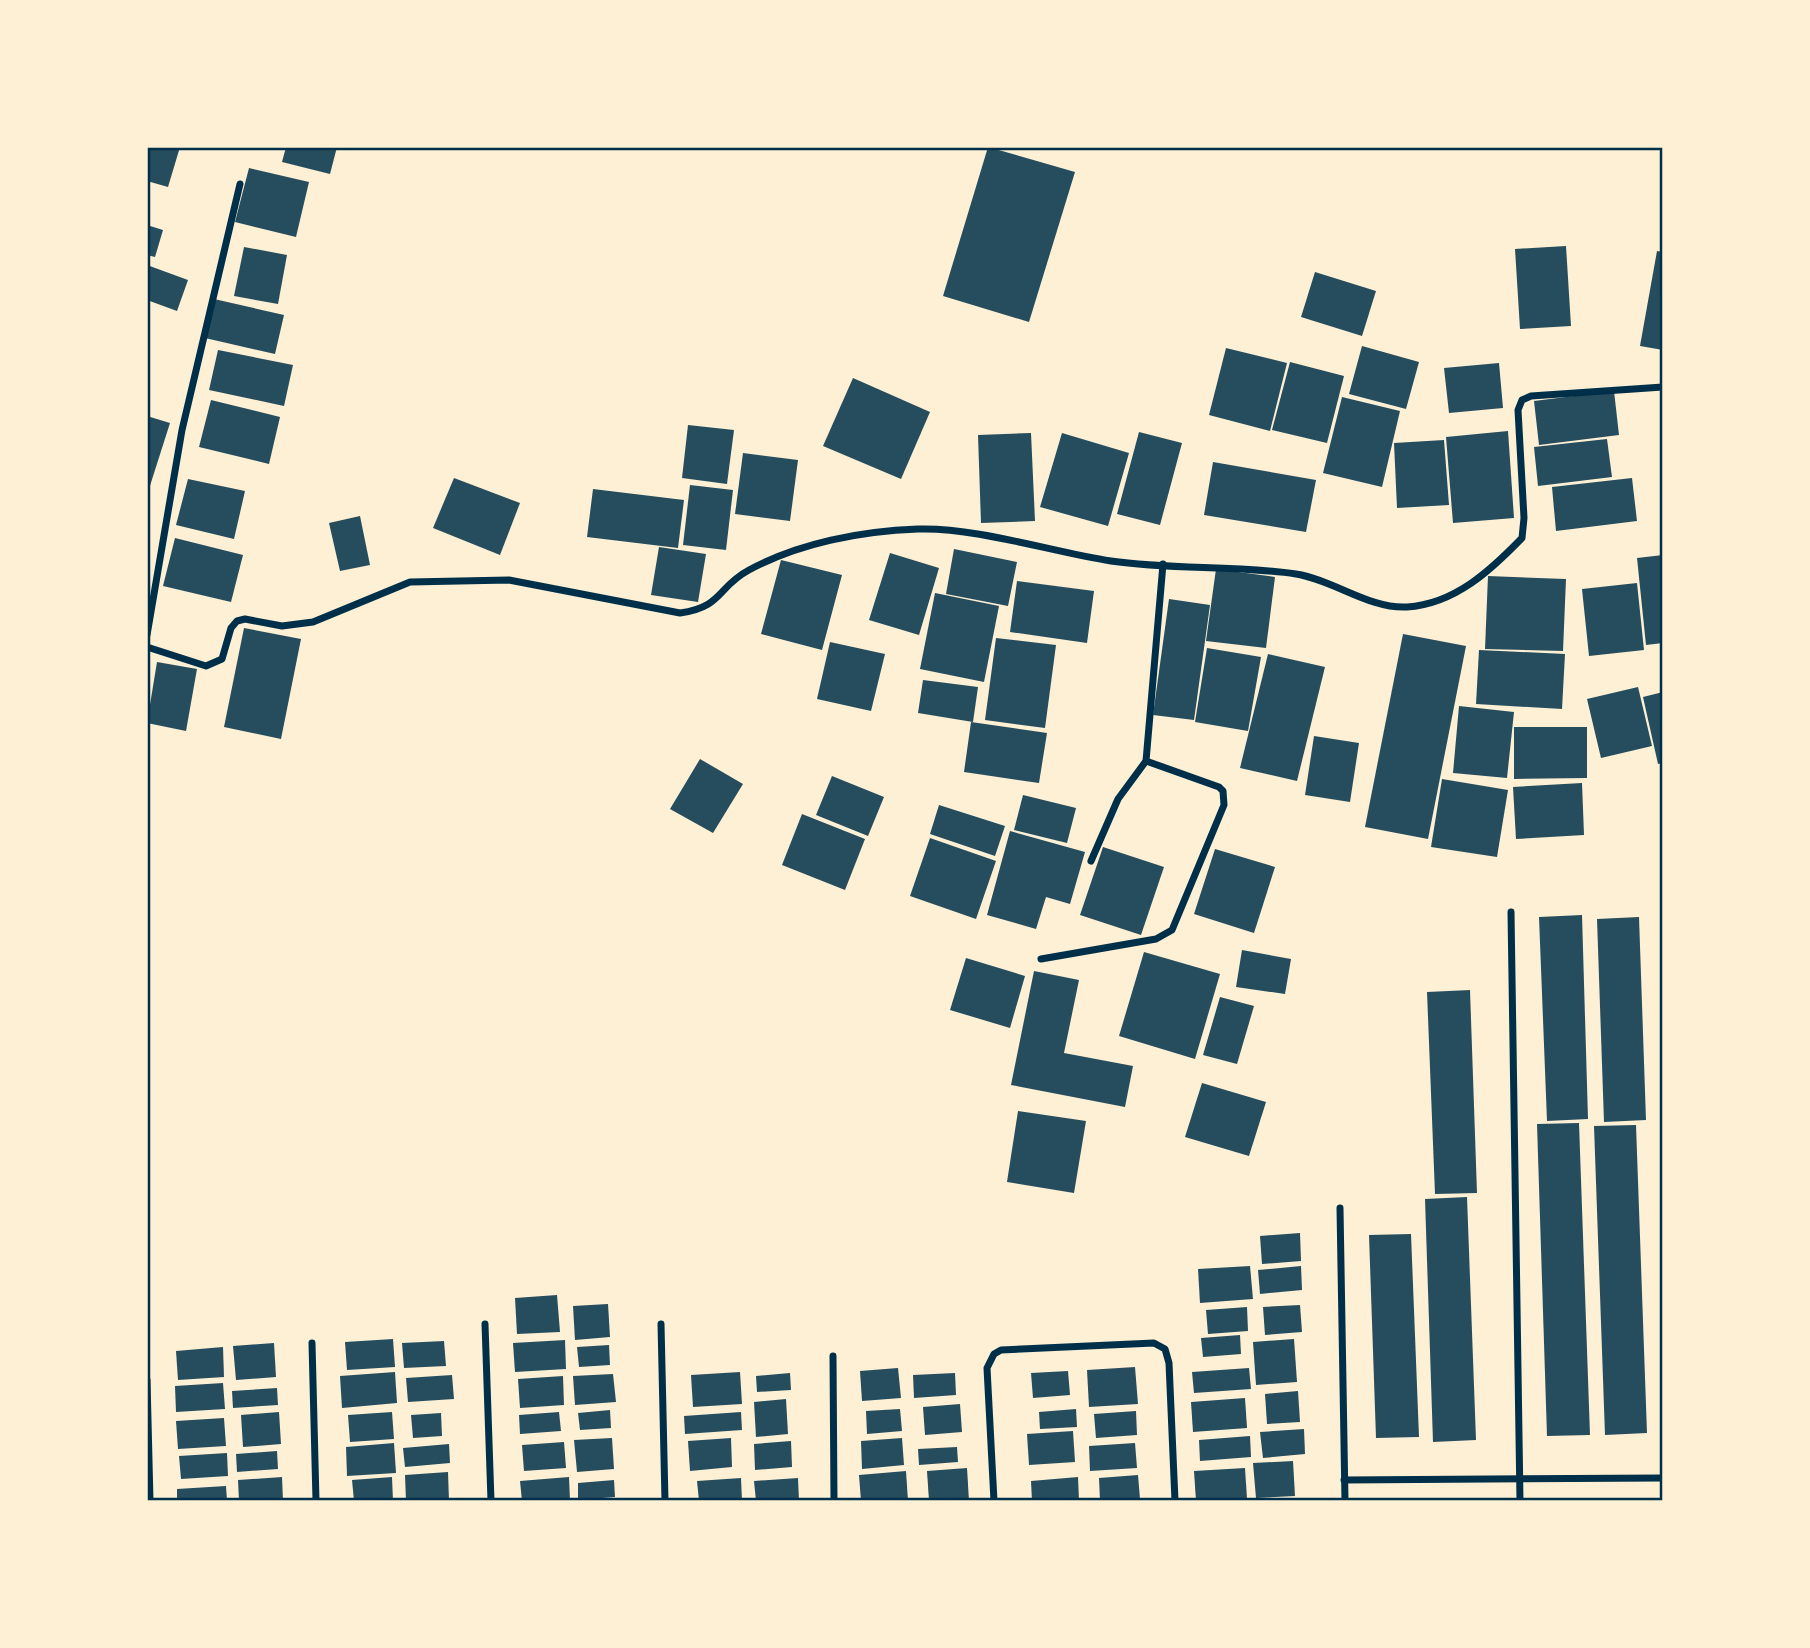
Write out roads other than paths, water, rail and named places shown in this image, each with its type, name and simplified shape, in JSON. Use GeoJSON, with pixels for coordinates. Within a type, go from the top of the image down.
{"type":"FeatureCollection","features":[{"type":"Feature","properties":{"kind":"street"},"geometry":{"type":"LineString","coordinates":[[147,635],[182,429],[240,184]]}},
{"type":"Feature","properties":{"kind":"street"},"geometry":{"type":"LineString","coordinates":[[147,647],[206,666],[222,659],[230,628],[237,621],[245,619],[282,626],[313,622],[410,582],[509,580],[680,613],[701,610],[743,573],[793,550],[839,539],[919,529],[960,532],[1114,561],[1298,574],[1383,605],[1406,607],[1427,604],[1471,584],[1497,565],[1522,538],[1524,518],[1518,410],[1522,400],[1531,396],[1663,387]]}},
{"type":"Feature","properties":{"kind":"street"},"geometry":{"type":"LineString","coordinates":[[1091,861],[1118,799],[1146,761],[1163,564]]}},
{"type":"Feature","properties":{"kind":"street"},"geometry":{"type":"LineString","coordinates":[[1041,959],[1156,939],[1177,925],[1224,806],[1224,795],[1219,786],[1146,761]]}},
{"type":"Feature","properties":{"kind":"street"},"geometry":{"type":"LineString","coordinates":[[1511,912],[1520,1501]]}},
{"type":"Feature","properties":{"kind":"street"},"geometry":{"type":"LineString","coordinates":[[1340,1208],[1345,1501]]}},
{"type":"Feature","properties":{"kind":"street"},"geometry":{"type":"LineString","coordinates":[[485,1324],[491,1501]]}},
{"type":"Feature","properties":{"kind":"street"},"geometry":{"type":"LineString","coordinates":[[661,1324],[665,1501]]}},
{"type":"Feature","properties":{"kind":"street"},"geometry":{"type":"LineString","coordinates":[[312,1343],[316,1501]]}},
{"type":"Feature","properties":{"kind":"street"},"geometry":{"type":"LineString","coordinates":[[994,1501],[987,1368],[994,1354],[1001,1350],[1154,1343],[1165,1349],[1169,1363],[1175,1501]]}},
{"type":"Feature","properties":{"kind":"street"},"geometry":{"type":"LineString","coordinates":[[833,1356],[834,1501]]}},
{"type":"Feature","properties":{"kind":"street"},"geometry":{"type":"LineString","coordinates":[[147,1380],[150,1501]]}},
{"type":"Feature","properties":{"kind":"street"},"geometry":{"type":"LineString","coordinates":[[1344,1480],[1663,1478]]}}]}
